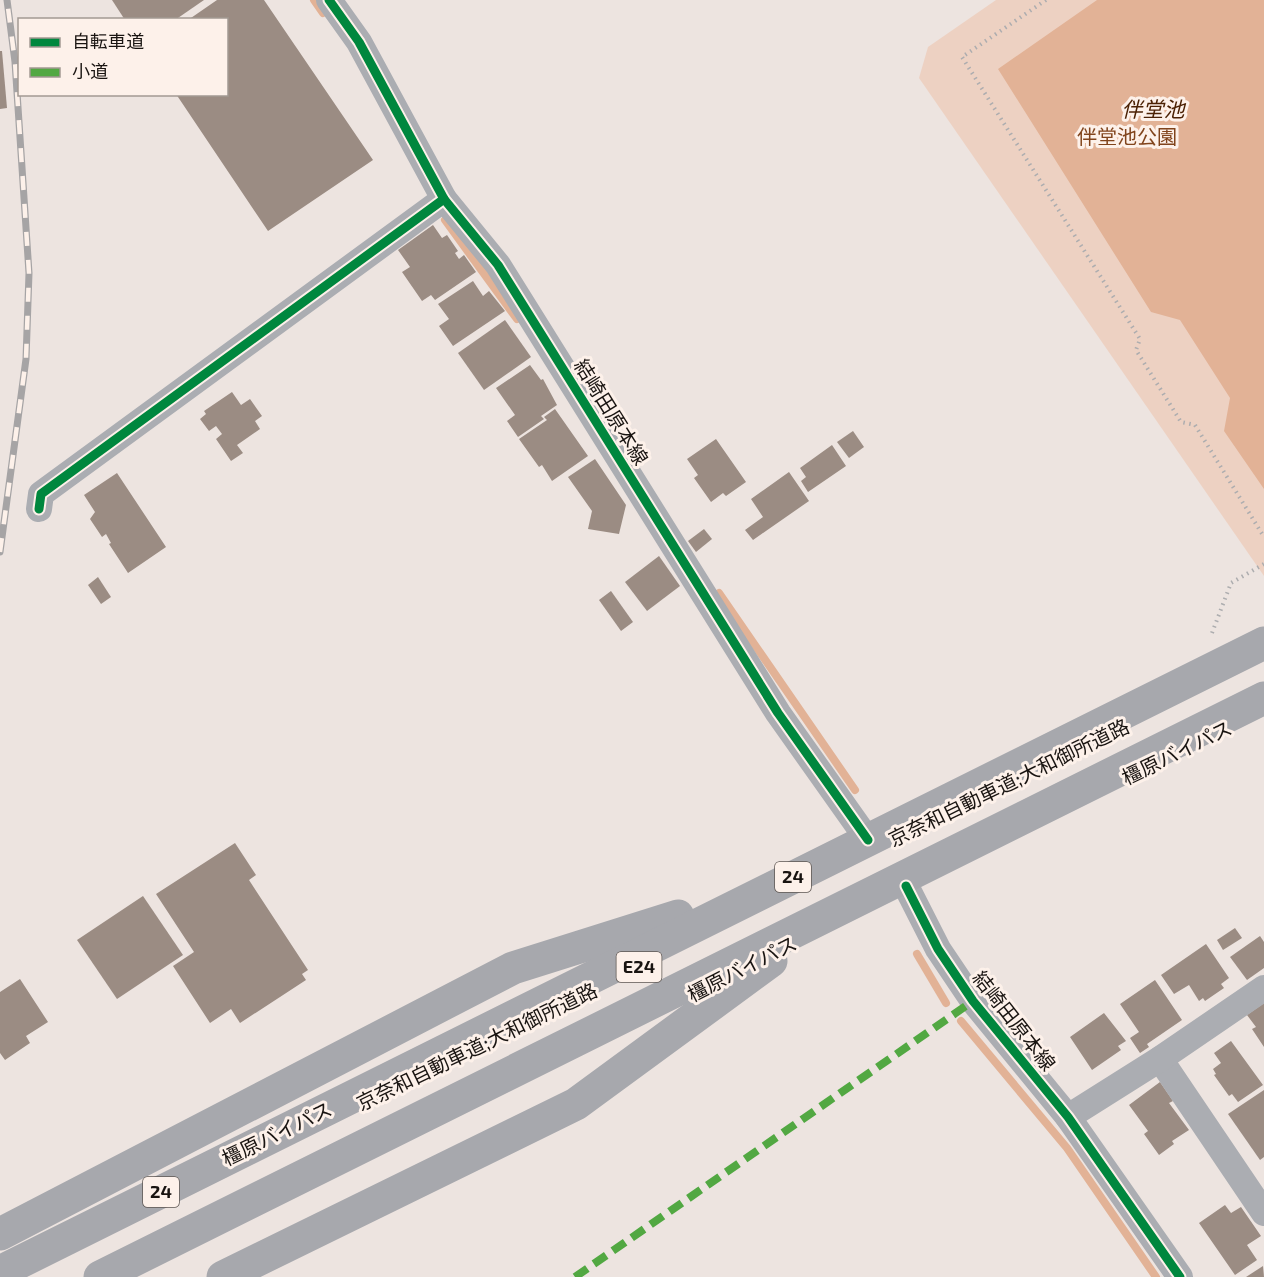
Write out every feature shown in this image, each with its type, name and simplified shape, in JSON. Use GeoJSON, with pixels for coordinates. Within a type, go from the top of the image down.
{"type":"FeatureCollection","features":[{"type":"Feature","properties":{"kind":"highway","name":"橿原バイパス"},"geometry":{"type":"LineString","coordinates":[[0,1272],[1264,643]]}},
{"type":"Feature","properties":{"kind":"highway","name":"京奈和自動車道;大和御所道路"},"geometry":{"type":"LineString","coordinates":[[13,1277],[1264,656]]}},
{"type":"Feature","properties":{"kind":"highway","name":"京奈和自動車道;大和御所道路"},"geometry":{"type":"LineString","coordinates":[[100,1277],[1264,698]]}},
{"type":"Feature","properties":{"kind":"highway","name":"橿原バイパス"},"geometry":{"type":"LineString","coordinates":[[124,1277],[906,886],[1264,711]]}},
{"type":"Feature","properties":{"kind":"highway"},"geometry":{"type":"LineString","coordinates":[[0,1234],[513,969],[776,885]]}},
{"type":"Feature","properties":{"kind":"highway"},"geometry":{"type":"LineString","coordinates":[[223,1277],[576,1104],[794,944]]}},
{"type":"Feature","properties":{"kind":"street","name":"結崎田原本線"},"geometry":{"type":"LineString","coordinates":[[329,0],[359,42],[438,204],[498,265],[778,713],[868,840]]}},
{"type":"Feature","properties":{"kind":"street"},"geometry":{"type":"LineString","coordinates":[[39,509],[41,494],[438,204]]}},
{"type":"Feature","properties":{"kind":"street","name":"結崎田原本線"},"geometry":{"type":"LineString","coordinates":[[906,886],[938,949],[973,1001],[1068,1117],[1180,1277]]}},
{"type":"Feature","properties":{"kind":"street"},"geometry":{"type":"LineString","coordinates":[[1068,1117],[1160,1059],[1264,988]]}},
{"type":"Feature","properties":{"kind":"street"},"geometry":{"type":"LineString","coordinates":[[1160,1059],[1264,1213]]}},
{"type":"Feature","properties":{"kind":"path"},"geometry":{"type":"LineString","coordinates":[[1046,0],[962,57],[1140,339],[1136,350],[1181,423],[1195,425],[1264,537]]}},
{"type":"Feature","properties":{"kind":"path"},"geometry":{"type":"LineString","coordinates":[[1195,677],[1231,583],[1264,564]]}},
{"type":"Feature","properties":{"kind":"green space","name":"伴堂池"},"geometry":{"type":"Polygon","coordinates":[[[996,0],[1264,0],[1264,576],[919,78],[928,47],[996,0]]]}},
{"type":"Feature","properties":{"kind":"water","name":"伴堂池"},"geometry":{"type":"Polygon","coordinates":[[[1097,0],[1264,0],[1264,489],[1224,431],[1230,398],[1180,320],[1151,312],[998,69],[1097,0]]]}},
{"type":"Feature","properties":{"kind":"building"},"geometry":{"type":"Polygon","coordinates":[[[112,0],[204,0],[178,18],[124,18],[112,0]]]}},
{"type":"Feature","properties":{"kind":"building"},"geometry":{"type":"Polygon","coordinates":[[[217,0],[264,0],[373,160],[268,231],[177,96],[228,96],[228,18],[191,18],[217,0]]]}},
{"type":"Feature","properties":{"kind":"building"},"geometry":{"type":"Polygon","coordinates":[[[0,51],[2,51],[7,108],[0,109],[0,51]]]}},
{"type":"Feature","properties":{"kind":"building"},"geometry":{"type":"Polygon","coordinates":[[[433,225],[442,238],[447,235],[458,251],[455,253],[459,259],[464,255],[476,272],[435,300],[431,295],[422,301],[402,272],[410,267],[398,250],[433,225]]]}},
{"type":"Feature","properties":{"kind":"building"},"geometry":{"type":"Polygon","coordinates":[[[473,281],[483,296],[489,291],[505,311],[453,346],[439,326],[449,319],[438,304],[473,281]]]}},
{"type":"Feature","properties":{"kind":"building"},"geometry":{"type":"Polygon","coordinates":[[[505,320],[531,357],[484,390],[458,353],[505,320]]]}},
{"type":"Feature","properties":{"kind":"building"},"geometry":{"type":"Polygon","coordinates":[[[530,365],[541,380],[543,379],[557,405],[541,416],[544,419],[518,437],[507,421],[515,415],[496,388],[530,365]]]}},
{"type":"Feature","properties":{"kind":"building"},"geometry":{"type":"Polygon","coordinates":[[[232,392],[241,405],[250,399],[262,416],[255,421],[260,429],[237,445],[243,453],[231,461],[216,439],[222,434],[216,426],[209,431],[200,419],[206,414],[204,411],[232,392]]]}},
{"type":"Feature","properties":{"kind":"building"},"geometry":{"type":"Polygon","coordinates":[[[555,409],[588,456],[552,481],[542,465],[539,467],[519,439],[547,420],[544,417],[555,409]]]}},
{"type":"Feature","properties":{"kind":"building"},"geometry":{"type":"Polygon","coordinates":[[[853,431],[864,447],[849,458],[837,442],[853,431]]]}},
{"type":"Feature","properties":{"kind":"building"},"geometry":{"type":"Polygon","coordinates":[[[716,439],[746,482],[726,496],[723,493],[711,502],[694,478],[698,475],[687,459],[716,439]]]}},
{"type":"Feature","properties":{"kind":"building"},"geometry":{"type":"Polygon","coordinates":[[[832,445],[846,466],[808,492],[801,481],[806,477],[800,468],[832,445]]]}},
{"type":"Feature","properties":{"kind":"building"},"geometry":{"type":"Polygon","coordinates":[[[595,459],[626,505],[619,534],[588,529],[592,511],[568,477],[595,459]]]}},
{"type":"Feature","properties":{"kind":"building"},"geometry":{"type":"Polygon","coordinates":[[[789,472],[809,501],[753,540],[745,530],[763,517],[751,499],[789,472]]]}},
{"type":"Feature","properties":{"kind":"building"},"geometry":{"type":"Polygon","coordinates":[[[117,473],[166,547],[128,573],[109,544],[111,543],[106,534],[102,537],[90,519],[95,512],[84,495],[117,473]]]}},
{"type":"Feature","properties":{"kind":"building"},"geometry":{"type":"Polygon","coordinates":[[[704,529],[712,539],[696,552],[688,541],[704,529]]]}},
{"type":"Feature","properties":{"kind":"building"},"geometry":{"type":"Polygon","coordinates":[[[659,556],[680,586],[647,611],[625,582],[659,556]]]}},
{"type":"Feature","properties":{"kind":"building"},"geometry":{"type":"Polygon","coordinates":[[[98,577],[111,597],[101,604],[88,585],[98,577]]]}},
{"type":"Feature","properties":{"kind":"building"},"geometry":{"type":"Polygon","coordinates":[[[611,591],[633,622],[621,631],[599,600],[611,591]]]}},
{"type":"Feature","properties":{"kind":"building"},"geometry":{"type":"Polygon","coordinates":[[[235,843],[256,875],[249,880],[308,970],[302,974],[306,980],[240,1023],[231,1009],[210,1023],[173,966],[194,952],[156,894],[235,843]]]}},
{"type":"Feature","properties":{"kind":"building"},"geometry":{"type":"Polygon","coordinates":[[[143,896],[183,955],[117,999],[77,940],[143,896]]]}},
{"type":"Feature","properties":{"kind":"building"},"geometry":{"type":"Polygon","coordinates":[[[1235,928],[1242,938],[1223,950],[1217,940],[1235,928]]]}},
{"type":"Feature","properties":{"kind":"building"},"geometry":{"type":"Polygon","coordinates":[[[1260,936],[1264,942],[1264,968],[1247,980],[1230,957],[1260,936]]]}},
{"type":"Feature","properties":{"kind":"building"},"geometry":{"type":"Polygon","coordinates":[[[1206,944],[1229,978],[1221,984],[1224,988],[1205,1001],[1203,998],[1199,1001],[1189,985],[1174,994],[1161,975],[1206,944]]]}},
{"type":"Feature","properties":{"kind":"building"},"geometry":{"type":"Polygon","coordinates":[[[20,979],[48,1022],[26,1036],[30,1043],[5,1060],[0,1053],[0,992],[20,979]]]}},
{"type":"Feature","properties":{"kind":"building"},"geometry":{"type":"Polygon","coordinates":[[[1155,980],[1182,1020],[1147,1044],[1149,1047],[1140,1053],[1130,1038],[1139,1032],[1120,1004],[1155,980]]]}},
{"type":"Feature","properties":{"kind":"building"},"geometry":{"type":"Polygon","coordinates":[[[1264,1003],[1264,1047],[1252,1029],[1256,1027],[1247,1015],[1264,1003]]]}},
{"type":"Feature","properties":{"kind":"building"},"geometry":{"type":"Polygon","coordinates":[[[1104,1013],[1126,1041],[1118,1046],[1121,1050],[1092,1070],[1070,1037],[1104,1013]]]}},
{"type":"Feature","properties":{"kind":"building"},"geometry":{"type":"Polygon","coordinates":[[[1231,1041],[1263,1085],[1238,1102],[1232,1094],[1229,1096],[1214,1075],[1216,1074],[1213,1069],[1221,1063],[1214,1053],[1231,1041]]]}},
{"type":"Feature","properties":{"kind":"building"},"geometry":{"type":"Polygon","coordinates":[[[1160,1082],[1173,1101],[1169,1103],[1189,1130],[1172,1141],[1174,1144],[1159,1155],[1144,1134],[1148,1131],[1129,1105],[1160,1082]]]}},
{"type":"Feature","properties":{"kind":"building"},"geometry":{"type":"Polygon","coordinates":[[[1264,1090],[1264,1157],[1260,1160],[1228,1114],[1264,1090]]]}},
{"type":"Feature","properties":{"kind":"building"},"geometry":{"type":"Polygon","coordinates":[[[1225,1205],[1231,1213],[1241,1207],[1261,1236],[1247,1245],[1257,1260],[1235,1275],[1199,1223],[1225,1205]]]}},
{"type":"Feature","properties":{"kind":"building"},"geometry":{"type":"Polygon","coordinates":[[[1263,1266],[1264,1277],[1246,1277],[1263,1266]]]}},
{"type":"Feature","properties":{"kind":"waterway"},"geometry":{"type":"LineString","coordinates":[[314,0],[323,13]]}},
{"type":"Feature","properties":{"kind":"waterway"},"geometry":{"type":"LineString","coordinates":[[445,220],[517,319]]}},
{"type":"Feature","properties":{"kind":"waterway"},"geometry":{"type":"LineString","coordinates":[[719,593],[855,790]]}},
{"type":"Feature","properties":{"kind":"waterway"},"geometry":{"type":"LineString","coordinates":[[917,954],[946,1003]]}},
{"type":"Feature","properties":{"kind":"waterway"},"geometry":{"type":"LineString","coordinates":[[961,1021],[1067,1148],[1156,1277]]}},
{"type":"Feature","properties":{"kind":"railway"},"geometry":{"type":"LineString","coordinates":[[0,552],[26,359],[29,273],[15,62],[7,0]]}},
{"type":"Feature","properties":{"kind":"marked path"},"geometry":{"type":"LineString","coordinates":[[575,1277],[973,1001]]}},
{"type":"Feature","properties":{"kind":"cycle path"},"geometry":{"type":"LineString","coordinates":[[329,0],[359,42],[444,199],[498,265],[778,713],[868,840]]}},
{"type":"Feature","properties":{"kind":"cycle path"},"geometry":{"type":"LineString","coordinates":[[39,509],[41,494],[444,199]]}},
{"type":"Feature","properties":{"kind":"cycle path"},"geometry":{"type":"LineString","coordinates":[[906,886],[938,949],[973,1001],[1068,1117],[1180,1277]]}},
{"type":"Feature","properties":{"kind":"park label","name":"伴堂池公園"},"geometry":{"type":"Point","coordinates":[1127,137]}}]}
